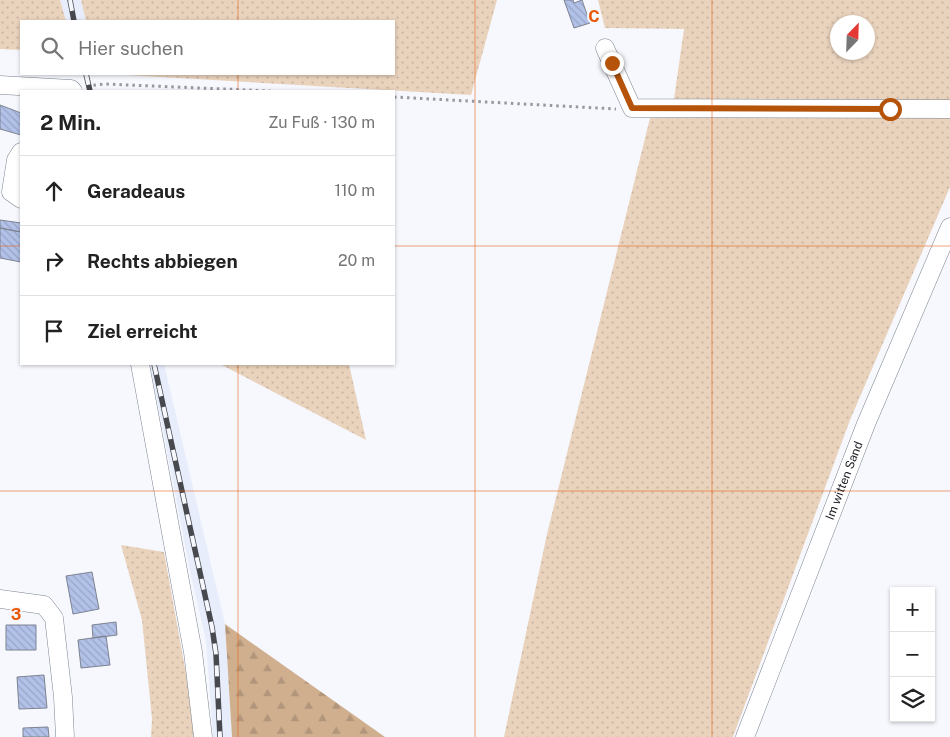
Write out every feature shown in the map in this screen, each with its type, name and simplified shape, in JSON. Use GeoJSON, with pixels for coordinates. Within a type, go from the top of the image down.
{"type":"FeatureCollection","features":[{"type":"Feature","properties":{"kind":"street"},"geometry":{"type":"LineString","coordinates":[[605,48],[632,108],[950,110]]}},
{"type":"Feature","properties":{"kind":"street"},"geometry":{"type":"LineString","coordinates":[[0,85],[62,90]]}},
{"type":"Feature","properties":{"kind":"street"},"geometry":{"type":"LineString","coordinates":[[20,154],[16,160],[11,192],[20,198]]}},
{"type":"Feature","properties":{"kind":"street","name":"Im witten Sand"},"geometry":{"type":"LineString","coordinates":[[746,737],[866,424],[950,227]]}},
{"type":"Feature","properties":{"kind":"street"},"geometry":{"type":"LineString","coordinates":[[140,365],[193,652],[203,737]]}},
{"type":"Feature","properties":{"kind":"street"},"geometry":{"type":"LineString","coordinates":[[0,599],[44,604],[54,618],[63,697],[65,737]]}},
{"type":"Feature","properties":{"kind":"path"},"geometry":{"type":"LineString","coordinates":[[62,90],[105,84],[247,90]]}},
{"type":"Feature","properties":{"kind":"path"},"geometry":{"type":"LineString","coordinates":[[395,96],[615,110],[632,108]]}},
{"type":"Feature","properties":{"kind":"shaded area"},"geometry":{"type":"Polygon","coordinates":[[[0,0],[60,0],[66,20],[20,20],[20,50],[0,49],[0,0]]]}},
{"type":"Feature","properties":{"kind":"shaded area"},"geometry":{"type":"Polygon","coordinates":[[[60,0],[81,0],[86,20],[66,20],[60,0]]]}},
{"type":"Feature","properties":{"kind":"shaded area"},"geometry":{"type":"Polygon","coordinates":[[[81,0],[497,0],[471,95],[126,75],[395,75],[395,20],[86,20],[81,0]]]}},
{"type":"Feature","properties":{"kind":"shaded area"},"geometry":{"type":"Polygon","coordinates":[[[598,0],[950,0],[950,107],[673,106],[684,29],[605,28],[598,0]]]}},
{"type":"Feature","properties":{"kind":"shaded area"},"geometry":{"type":"Polygon","coordinates":[[[950,116],[950,187],[850,420],[733,737],[504,737],[547,534],[650,118],[950,116]]]}},
{"type":"Feature","properties":{"kind":"shaded area"},"geometry":{"type":"Polygon","coordinates":[[[147,365],[164,365],[225,624],[232,737],[213,737],[206,641],[190,571],[158,405],[147,365]]]}},
{"type":"Feature","properties":{"kind":"shaded area"},"geometry":{"type":"Polygon","coordinates":[[[222,365],[349,365],[366,440],[222,365]]]}},
{"type":"Feature","properties":{"kind":"shaded area"},"geometry":{"type":"Polygon","coordinates":[[[121,545],[164,552],[194,718],[195,737],[151,737],[152,719],[142,620],[121,545]]]}},
{"type":"Feature","properties":{"kind":"green space"},"geometry":{"type":"Polygon","coordinates":[[[225,624],[385,737],[232,737],[225,624]]]}},
{"type":"Feature","properties":{"kind":"building"},"geometry":{"type":"Polygon","coordinates":[[[564,0],[573,0],[574,3],[582,0],[590,23],[574,28],[564,0]]]}},
{"type":"Feature","properties":{"kind":"building"},"geometry":{"type":"Polygon","coordinates":[[[0,105],[20,113],[20,135],[0,129],[0,105]]]}},
{"type":"Feature","properties":{"kind":"building"},"geometry":{"type":"Polygon","coordinates":[[[0,220],[20,223],[20,232],[0,228],[0,220]]]}},
{"type":"Feature","properties":{"kind":"building"},"geometry":{"type":"Polygon","coordinates":[[[0,228],[20,232],[20,262],[0,258],[0,228]]]}},
{"type":"Feature","properties":{"kind":"building"},"geometry":{"type":"Polygon","coordinates":[[[92,572],[99,609],[73,614],[66,576],[92,572]]]}},
{"type":"Feature","properties":{"kind":"building"},"geometry":{"type":"Polygon","coordinates":[[[116,622],[117,635],[93,638],[92,625],[116,622]]]}},
{"type":"Feature","properties":{"kind":"building"},"geometry":{"type":"Polygon","coordinates":[[[6,625],[36,625],[36,650],[6,650],[6,625]]]}},
{"type":"Feature","properties":{"kind":"building"},"geometry":{"type":"Polygon","coordinates":[[[106,636],[110,665],[81,668],[78,640],[106,636]]]}},
{"type":"Feature","properties":{"kind":"building"},"geometry":{"type":"Polygon","coordinates":[[[44,675],[47,708],[19,709],[17,677],[44,675]]]}},
{"type":"Feature","properties":{"kind":"building"},"geometry":{"type":"Polygon","coordinates":[[[48,727],[49,737],[23,737],[23,728],[48,727]]]}},
{"type":"Feature","properties":{"kind":"railway"},"geometry":{"type":"LineString","coordinates":[[70,0],[74,20]]}},
{"type":"Feature","properties":{"kind":"railway"},"geometry":{"type":"LineString","coordinates":[[86,75],[90,90]]}},
{"type":"Feature","properties":{"kind":"railway"},"geometry":{"type":"LineString","coordinates":[[154,365],[212,627],[216,654],[220,737]]}},
{"type":"Feature","properties":{"kind":"route"},"geometry":{"type":"LineString","coordinates":[[612,63],[632,108],[890,109]]}}]}
